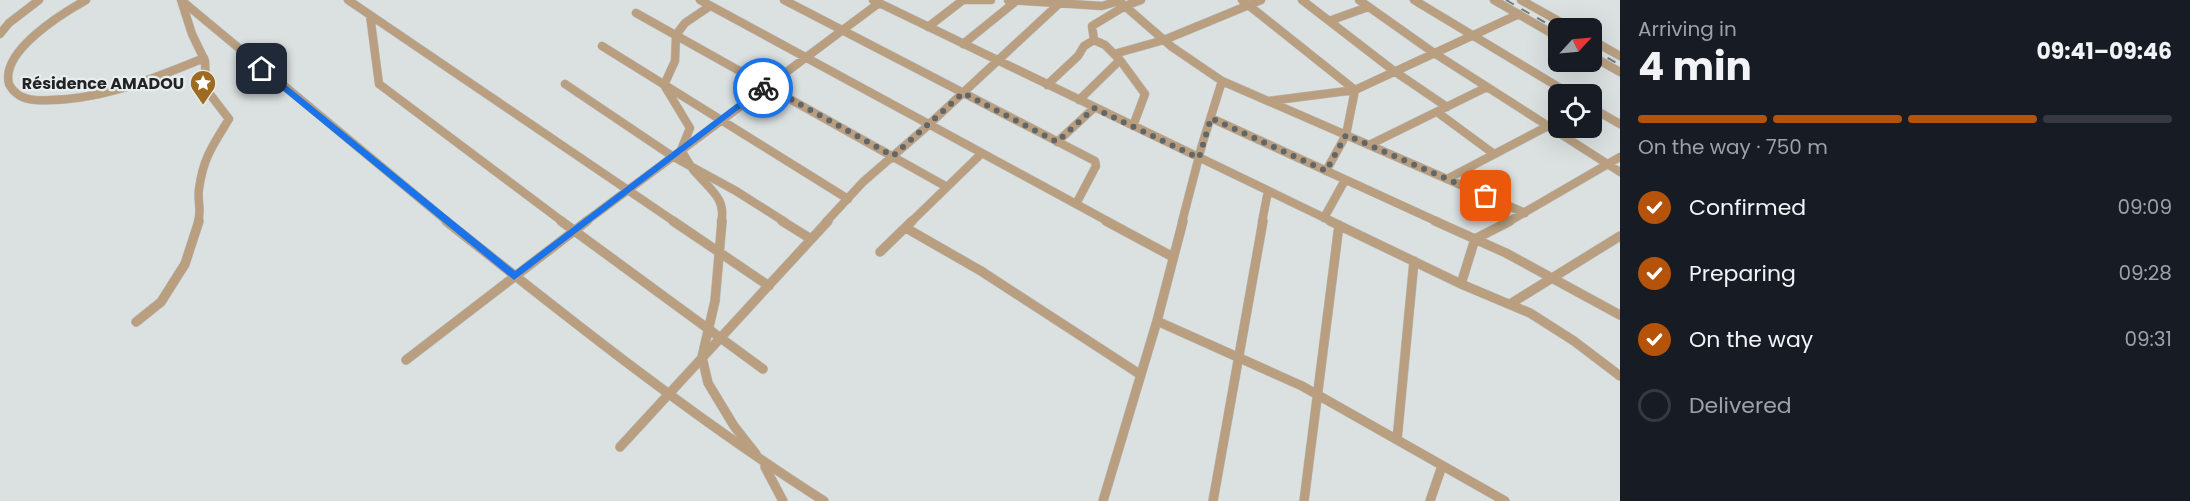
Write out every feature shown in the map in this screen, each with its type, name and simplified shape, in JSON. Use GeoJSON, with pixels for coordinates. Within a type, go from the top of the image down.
{"type":"FeatureCollection","features":[{"type":"Feature","properties":{"kind":"street"},"geometry":{"type":"LineString","coordinates":[[0,34],[9,23],[39,0]]}},
{"type":"Feature","properties":{"kind":"street"},"geometry":{"type":"LineString","coordinates":[[86,0],[44,26],[12,53],[4,66],[5,79],[15,93],[27,99],[56,99],[117,92],[144,84],[204,58]]}},
{"type":"Feature","properties":{"kind":"street"},"geometry":{"type":"LineString","coordinates":[[136,322],[161,302],[185,264],[201,214],[198,192],[205,157],[228,123],[226,113],[209,96],[206,89],[207,71],[204,58],[192,34],[181,0]]}},
{"type":"Feature","properties":{"kind":"street"},"geometry":{"type":"LineString","coordinates":[[181,0],[349,143],[514,276],[762,463],[824,501]]}},
{"type":"Feature","properties":{"kind":"street"},"geometry":{"type":"LineString","coordinates":[[348,0],[769,286]]}},
{"type":"Feature","properties":{"kind":"street"},"geometry":{"type":"LineString","coordinates":[[700,0],[1173,258]]}},
{"type":"Feature","properties":{"kind":"street"},"geometry":{"type":"LineString","coordinates":[[784,0],[1097,163],[1076,204]]}},
{"type":"Feature","properties":{"kind":"street"},"geometry":{"type":"LineString","coordinates":[[928,27],[965,0],[991,0]]}},
{"type":"Feature","properties":{"kind":"street"},"geometry":{"type":"LineString","coordinates":[[963,44],[1012,1],[1102,6],[1141,0]]}},
{"type":"Feature","properties":{"kind":"street"},"geometry":{"type":"LineString","coordinates":[[1080,100],[1117,57],[1164,40],[1245,2],[1261,0]]}},
{"type":"Feature","properties":{"kind":"street"},"geometry":{"type":"LineString","coordinates":[[1302,0],[1394,71],[1447,107]]}},
{"type":"Feature","properties":{"kind":"street"},"geometry":{"type":"LineString","coordinates":[[1359,0],[1434,53],[1548,126],[1447,179]]}},
{"type":"Feature","properties":{"kind":"street"},"geometry":{"type":"LineString","coordinates":[[1414,0],[1553,84]]}},
{"type":"Feature","properties":{"kind":"street"},"geometry":{"type":"LineString","coordinates":[[1494,0],[1548,31]]}},
{"type":"Feature","properties":{"kind":"street"},"geometry":{"type":"LineString","coordinates":[[1521,0],[1553,18]]}},
{"type":"Feature","properties":{"kind":"street"},"geometry":{"type":"LineString","coordinates":[[406,360],[575,229],[842,30],[876,1],[1461,284],[1530,313],[1620,376]]}},
{"type":"Feature","properties":{"kind":"street"},"geometry":{"type":"LineString","coordinates":[[620,447],[848,199],[1061,2]]}},
{"type":"Feature","properties":{"kind":"street"},"geometry":{"type":"LineString","coordinates":[[1094,40],[1092,26],[1121,2]]}},
{"type":"Feature","properties":{"kind":"street"},"geometry":{"type":"LineString","coordinates":[[1121,2],[1164,40],[1222,81],[1525,213]]}},
{"type":"Feature","properties":{"kind":"street"},"geometry":{"type":"LineString","coordinates":[[1245,2],[1355,90]]}},
{"type":"Feature","properties":{"kind":"street"},"geometry":{"type":"LineString","coordinates":[[664,85],[675,62],[676,35],[685,23],[710,6]]}},
{"type":"Feature","properties":{"kind":"street"},"geometry":{"type":"LineString","coordinates":[[1329,21],[1368,7]]}},
{"type":"Feature","properties":{"kind":"street"},"geometry":{"type":"LineString","coordinates":[[636,13],[947,187]]}},
{"type":"Feature","properties":{"kind":"street"},"geometry":{"type":"LineString","coordinates":[[1269,101],[1355,90],[1519,14]]}},
{"type":"Feature","properties":{"kind":"street"},"geometry":{"type":"LineString","coordinates":[[370,15],[379,84],[493,172],[575,229],[763,369]]}},
{"type":"Feature","properties":{"kind":"street"},"geometry":{"type":"LineString","coordinates":[[1094,40],[1105,45],[1142,87],[1145,94],[1133,126]]}},
{"type":"Feature","properties":{"kind":"street"},"geometry":{"type":"LineString","coordinates":[[1047,85],[1078,56],[1084,46],[1094,40]]}},
{"type":"Feature","properties":{"kind":"street"},"geometry":{"type":"LineString","coordinates":[[602,46],[848,199]]}},
{"type":"Feature","properties":{"kind":"street"},"geometry":{"type":"LineString","coordinates":[[1602,46],[1620,56]]}},
{"type":"Feature","properties":{"kind":"street"},"geometry":{"type":"LineString","coordinates":[[1602,62],[1620,72]]}},
{"type":"Feature","properties":{"kind":"street"},"geometry":{"type":"LineString","coordinates":[[1103,501],[1157,321],[1199,158],[1222,81]]}},
{"type":"Feature","properties":{"kind":"street"},"geometry":{"type":"LineString","coordinates":[[565,84],[672,156],[736,191],[811,239]]}},
{"type":"Feature","properties":{"kind":"street"},"geometry":{"type":"LineString","coordinates":[[664,85],[690,128],[681,150]]}},
{"type":"Feature","properties":{"kind":"street"},"geometry":{"type":"LineString","coordinates":[[1369,145],[1487,87]]}},
{"type":"Feature","properties":{"kind":"street"},"geometry":{"type":"LineString","coordinates":[[1326,171],[1346,135],[1355,90]]}},
{"type":"Feature","properties":{"kind":"street"},"geometry":{"type":"LineString","coordinates":[[1057,142],[1094,108]]}},
{"type":"Feature","properties":{"kind":"street"},"geometry":{"type":"LineString","coordinates":[[1437,112],[1494,154]]}},
{"type":"Feature","properties":{"kind":"street"},"geometry":{"type":"LineString","coordinates":[[1602,114],[1620,124]]}},
{"type":"Feature","properties":{"kind":"street"},"geometry":{"type":"LineString","coordinates":[[1211,118],[1475,239],[1554,278],[1620,315]]}},
{"type":"Feature","properties":{"kind":"street"},"geometry":{"type":"LineString","coordinates":[[1567,138],[1620,172]]}},
{"type":"Feature","properties":{"kind":"street"},"geometry":{"type":"LineString","coordinates":[[681,150],[691,167],[721,200],[725,213],[721,223],[718,252],[716,301],[702,357],[708,383],[734,426],[771,474],[783,501]]}},
{"type":"Feature","properties":{"kind":"street"},"geometry":{"type":"LineString","coordinates":[[880,252],[982,153]]}},
{"type":"Feature","properties":{"kind":"street"},"geometry":{"type":"LineString","coordinates":[[1461,284],[1475,239],[1525,213],[1620,157]]}},
{"type":"Feature","properties":{"kind":"street"},"geometry":{"type":"LineString","coordinates":[[1324,218],[1345,180]]}},
{"type":"Feature","properties":{"kind":"street"},"geometry":{"type":"LineString","coordinates":[[1213,501],[1268,191]]}},
{"type":"Feature","properties":{"kind":"street"},"geometry":{"type":"LineString","coordinates":[[1304,501],[1339,225]]}},
{"type":"Feature","properties":{"kind":"street"},"geometry":{"type":"LineString","coordinates":[[906,228],[981,272],[1141,375]]}},
{"type":"Feature","properties":{"kind":"street"},"geometry":{"type":"LineString","coordinates":[[1510,304],[1620,236]]}},
{"type":"Feature","properties":{"kind":"street"},"geometry":{"type":"LineString","coordinates":[[1397,440],[1414,261]]}},
{"type":"Feature","properties":{"kind":"street"},"geometry":{"type":"LineString","coordinates":[[1157,321],[1316,394],[1504,501]]}},
{"type":"Feature","properties":{"kind":"street"},"geometry":{"type":"LineString","coordinates":[[1430,501],[1442,466]]}},
{"type":"Feature","properties":{"kind":"railway"},"geometry":{"type":"LineString","coordinates":[[1506,0],[1548,24]]}},
{"type":"Feature","properties":{"kind":"railway"},"geometry":{"type":"LineString","coordinates":[[1602,55],[1620,65]]}},
{"type":"Feature","properties":{"kind":"way so far"},"geometry":{"type":"LineString","coordinates":[[763,88],[767,86],[893,156],[963,93],[1057,142],[1094,108],[1199,158],[1211,118],[1326,171],[1346,135],[1486,196]]}},
{"type":"Feature","properties":{"kind":"place","name":"Résidence AMADOU"},"geometry":{"type":"Point","coordinates":[203,106]}},
{"type":"Feature","properties":{"kind":"route"},"geometry":{"type":"LineString","coordinates":[[262,69],[349,143],[514,276],[763,88]]}}]}
